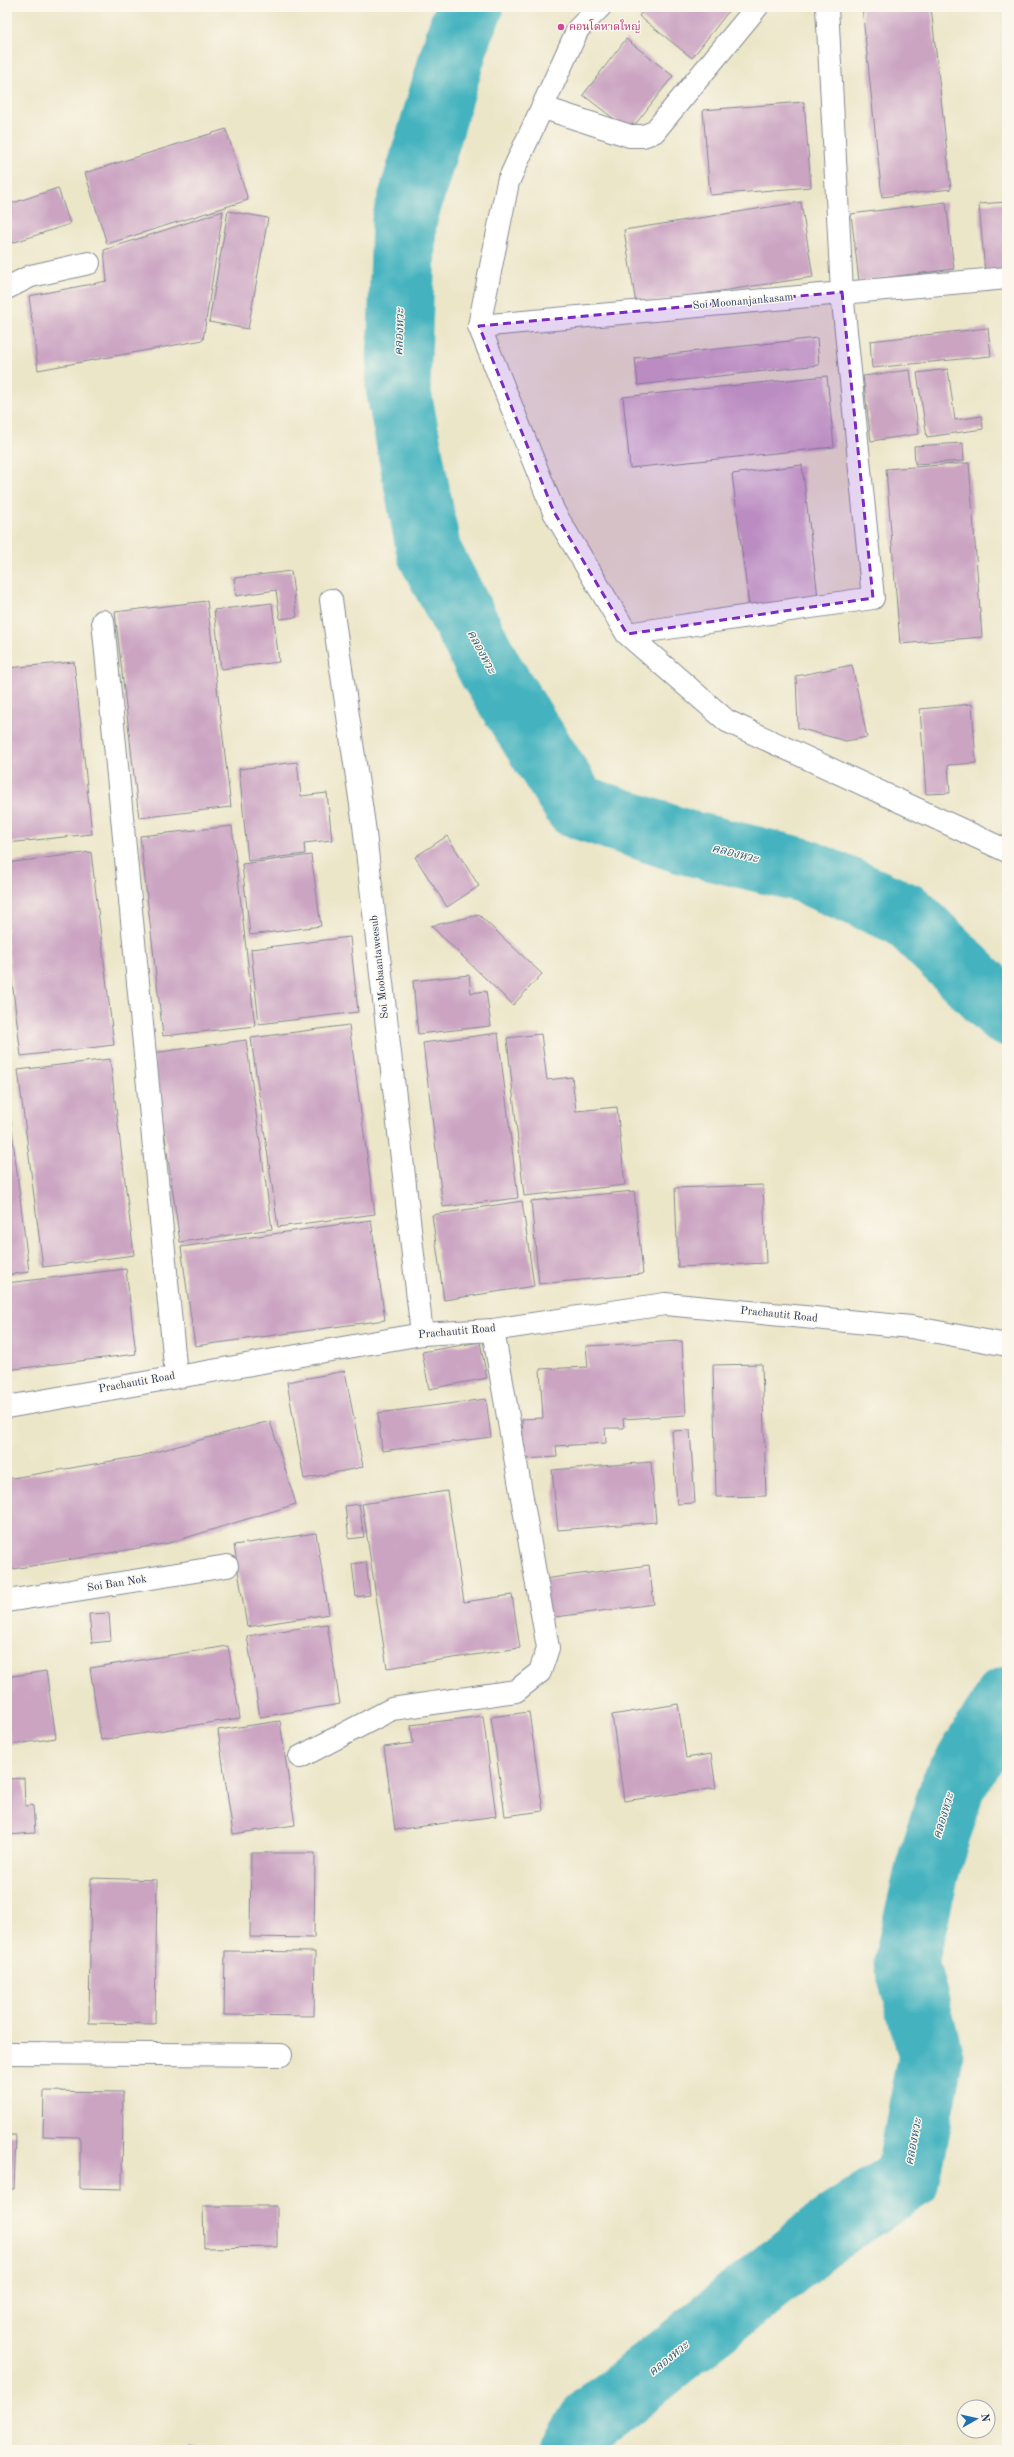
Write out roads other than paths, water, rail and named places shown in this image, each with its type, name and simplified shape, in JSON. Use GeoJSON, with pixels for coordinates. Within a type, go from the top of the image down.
{"type":"FeatureCollection","features":[{"type":"Feature","properties":{"kind":"street"},"geometry":{"type":"LineString","coordinates":[[600,7],[578,29],[544,108],[508,182],[479,326],[554,512],[626,634],[727,721],[1007,851]]}},
{"type":"Feature","properties":{"kind":"street"},"geometry":{"type":"LineString","coordinates":[[544,108],[630,136],[643,136],[654,132],[757,7]]}},
{"type":"Feature","properties":{"kind":"street"},"geometry":{"type":"LineString","coordinates":[[626,634],[873,598],[842,292],[827,7]]}},
{"type":"Feature","properties":{"kind":"street"},"geometry":{"type":"LineString","coordinates":[[7,288],[30,276],[89,263]]}},
{"type":"Feature","properties":{"kind":"street","name":"Soi Moonanjankasam"},"geometry":{"type":"LineString","coordinates":[[479,326],[1007,278]]}},
{"type":"Feature","properties":{"kind":"street","name":"Soi Moobaantaweesub"},"geometry":{"type":"LineString","coordinates":[[331,600],[364,825],[422,1334]]}},
{"type":"Feature","properties":{"kind":"street"},"geometry":{"type":"LineString","coordinates":[[102,621],[176,1376]]}},
{"type":"Feature","properties":{"kind":"street","name":"Prachautit Road"},"geometry":{"type":"LineString","coordinates":[[7,1407],[176,1376],[422,1334],[493,1330],[666,1304],[911,1327],[1007,1345]]}},
{"type":"Feature","properties":{"kind":"street"},"geometry":{"type":"LineString","coordinates":[[300,1757],[392,1709],[516,1691],[540,1672],[548,1648],[493,1330]]}},
{"type":"Feature","properties":{"kind":"street","name":"Soi Ban Nok"},"geometry":{"type":"LineString","coordinates":[[7,1601],[227,1566]]}},
{"type":"Feature","properties":{"kind":"street"},"geometry":{"type":"LineString","coordinates":[[7,2053],[280,2055]]}},
{"type":"Feature","properties":{"kind":"waterway","name":"คลองหวะ"},"geometry":{"type":"LineString","coordinates":[[471,7],[461,28],[404,221],[398,388],[429,552],[491,671],[576,806],[685,842],[802,870],[906,915],[1007,1014]]}},
{"type":"Feature","properties":{"kind":"waterway","name":"คลองหวะ"},"geometry":{"type":"LineString","coordinates":[[573,2450],[590,2422],[828,2231],[907,2179],[931,2056],[906,1962],[928,1867],[953,1786],[1007,1699]]}},
{"type":"Feature","properties":{"kind":"place","name":"คอนโดหาดใหญ่"},"geometry":{"type":"Point","coordinates":[561,27]}}]}
